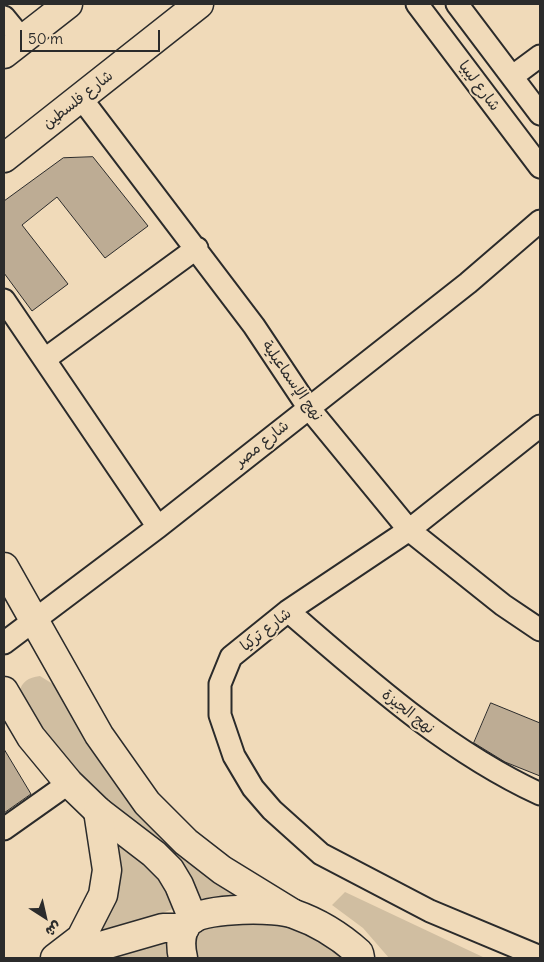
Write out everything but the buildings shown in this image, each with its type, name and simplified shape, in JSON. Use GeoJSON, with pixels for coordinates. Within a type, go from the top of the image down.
{"type":"FeatureCollection","features":[{"type":"Feature","properties":{"kind":"main road"},"geometry":{"type":"LineString","coordinates":[[13,47],[68,4]]}},
{"type":"Feature","properties":{"kind":"main road","name":"شارع فلسطين"},"geometry":{"type":"LineString","coordinates":[[4,158],[198,4]]}},
{"type":"Feature","properties":{"kind":"main road"},"geometry":{"type":"LineString","coordinates":[[4,567],[99,735],[147,803],[186,842],[222,870],[292,913],[338,934],[360,953],[360,958]]}},
{"type":"Feature","properties":{"kind":"main road"},"geometry":{"type":"LineString","coordinates":[[4,691],[30,737],[69,783],[98,811],[154,854],[170,870],[179,885],[189,923],[181,940],[183,958]]}},
{"type":"Feature","properties":{"kind":"main road"},"geometry":{"type":"LineString","coordinates":[[57,958],[81,938],[103,895],[107,870],[98,811]]}},
{"type":"Feature","properties":{"kind":"main road"},"geometry":{"type":"LineString","coordinates":[[57,958],[163,928],[189,923],[218,911],[256,910],[292,913]]}},
{"type":"Feature","properties":{"kind":"street","name":"شارع ليبيا"},"geometry":{"type":"LineString","coordinates":[[417,4],[540,168]]}},
{"type":"Feature","properties":{"kind":"street"},"geometry":{"type":"LineString","coordinates":[[457,4],[540,114]]}},
{"type":"Feature","properties":{"kind":"street"},"geometry":{"type":"LineString","coordinates":[[4,17],[13,47]]}},
{"type":"Feature","properties":{"kind":"street"},"geometry":{"type":"LineString","coordinates":[[513,76],[540,56]]}},
{"type":"Feature","properties":{"kind":"street","name":"نهج الإسماعيلية"},"geometry":{"type":"LineString","coordinates":[[81,98],[197,248],[254,326],[308,407],[409,530],[503,605],[540,630]]}},
{"type":"Feature","properties":{"kind":"street","name":"شارع مصر"},"geometry":{"type":"LineString","coordinates":[[4,643],[158,527],[308,407],[468,283],[540,221]]}},
{"type":"Feature","properties":{"kind":"street"},"geometry":{"type":"LineString","coordinates":[[45,359],[197,248]]}},
{"type":"Feature","properties":{"kind":"street"},"geometry":{"type":"LineString","coordinates":[[4,300],[158,527]]}},
{"type":"Feature","properties":{"kind":"street","name":"شارع تركيا"},"geometry":{"type":"LineString","coordinates":[[540,426],[409,530],[288,612],[231,657],[220,684],[220,715],[234,756],[253,788],[272,810],[321,854],[430,911],[540,957]]}},
{"type":"Feature","properties":{"kind":"street","name":"نهج الجيزة"},"geometry":{"type":"LineString","coordinates":[[288,612],[389,698],[444,740],[513,782],[540,794]]}},
{"type":"Feature","properties":{"kind":"street"},"geometry":{"type":"LineString","coordinates":[[4,829],[69,783]]}},
{"type":"Feature","properties":{"kind":"shaded area"},"geometry":{"type":"Polygon","coordinates":[[[40,676],[56,686],[248,893],[190,900],[39,732],[19,693],[26,681],[40,676]]]}},
{"type":"Feature","properties":{"kind":"shaded area"},"geometry":{"type":"Polygon","coordinates":[[[112,833],[147,859],[178,907],[97,938],[107,918],[116,887],[112,833]]]}},
{"type":"Feature","properties":{"kind":"shaded area"},"geometry":{"type":"Polygon","coordinates":[[[345,892],[485,958],[389,958],[363,928],[332,905],[345,892]]]}},
{"type":"Feature","properties":{"kind":"shaded area"},"geometry":{"type":"Polygon","coordinates":[[[216,919],[300,924],[351,958],[198,958],[196,946],[199,935],[206,926],[216,919]]]}},
{"type":"Feature","properties":{"kind":"shaded area"},"geometry":{"type":"Polygon","coordinates":[[[169,938],[168,958],[100,958],[169,938]]]}}]}
